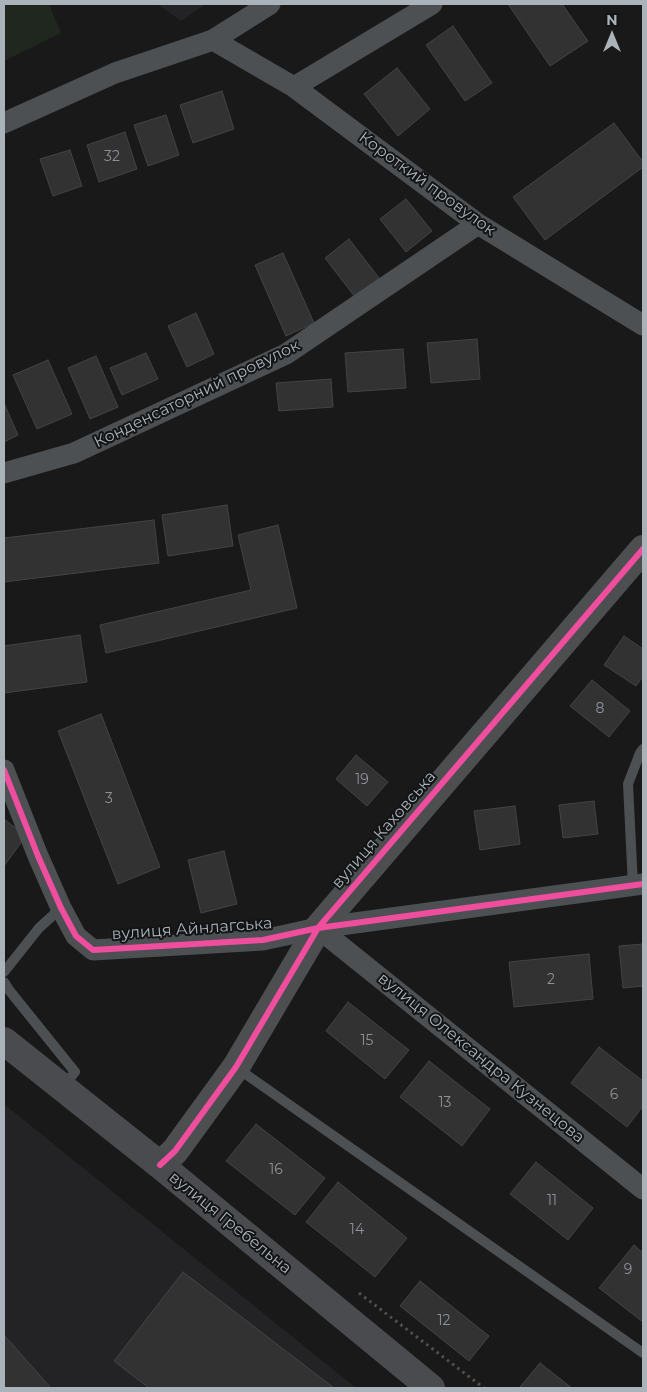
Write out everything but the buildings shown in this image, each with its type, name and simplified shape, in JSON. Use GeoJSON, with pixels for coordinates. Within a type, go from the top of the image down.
{"type":"FeatureCollection","features":[{"type":"Feature","properties":{"kind":"main road","name":"вулиця Гребельна"},"geometry":{"type":"LineString","coordinates":[[4,1041],[63,1087],[167,1158],[430,1388]]}},
{"type":"Feature","properties":{"kind":"street"},"geometry":{"type":"LineString","coordinates":[[4,123],[115,73],[213,40],[270,4]]}},
{"type":"Feature","properties":{"kind":"street"},"geometry":{"type":"LineString","coordinates":[[294,87],[432,4]]}},
{"type":"Feature","properties":{"kind":"street","name":"Короткий провулок"},"geometry":{"type":"LineString","coordinates":[[213,40],[294,87],[478,224],[643,324]]}},
{"type":"Feature","properties":{"kind":"street","name":"Конденсаторний провулок"},"geometry":{"type":"LineString","coordinates":[[4,473],[74,454],[286,354],[478,224]]}},
{"type":"Feature","properties":{"kind":"street","name":"вулиця Каховська"},"geometry":{"type":"LineString","coordinates":[[167,1158],[236,1067],[318,928],[643,549]]}},
{"type":"Feature","properties":{"kind":"street","name":"вулиця Айнлагська"},"geometry":{"type":"LineString","coordinates":[[4,770],[61,908],[76,936],[93,950],[263,940],[318,928],[638,885]]}},
{"type":"Feature","properties":{"kind":"street","name":"вулиця Олександра Кузнецова"},"geometry":{"type":"LineString","coordinates":[[318,928],[643,1188]]}},
{"type":"Feature","properties":{"kind":"lane"},"geometry":{"type":"LineString","coordinates":[[638,885],[628,784],[643,749]]}},
{"type":"Feature","properties":{"kind":"lane"},"geometry":{"type":"LineString","coordinates":[[4,972],[39,928],[61,908]]}},
{"type":"Feature","properties":{"kind":"lane"},"geometry":{"type":"LineString","coordinates":[[4,982],[75,1072],[63,1087]]}},
{"type":"Feature","properties":{"kind":"lane"},"geometry":{"type":"LineString","coordinates":[[236,1067],[643,1353]]}},
{"type":"Feature","properties":{"kind":"shaded area"},"geometry":{"type":"Polygon","coordinates":[[[4,4],[49,4],[61,33],[4,61],[4,4]]]}},
{"type":"Feature","properties":{"kind":"shaded area"},"geometry":{"type":"Polygon","coordinates":[[[157,4],[206,4],[181,21],[157,4]]]}},
{"type":"Feature","properties":{"kind":"shaded area"},"geometry":{"type":"Polygon","coordinates":[[[4,1104],[356,1388],[4,1388],[4,1104]]]}},
{"type":"Feature","properties":{"kind":"cycle path"},"geometry":{"type":"LineString","coordinates":[[160,1165],[175,1151],[236,1067],[318,928],[643,549]]}},
{"type":"Feature","properties":{"kind":"cycle path"},"geometry":{"type":"LineString","coordinates":[[4,770],[61,908],[76,936],[93,950],[263,940],[318,928],[643,884]]}}]}
